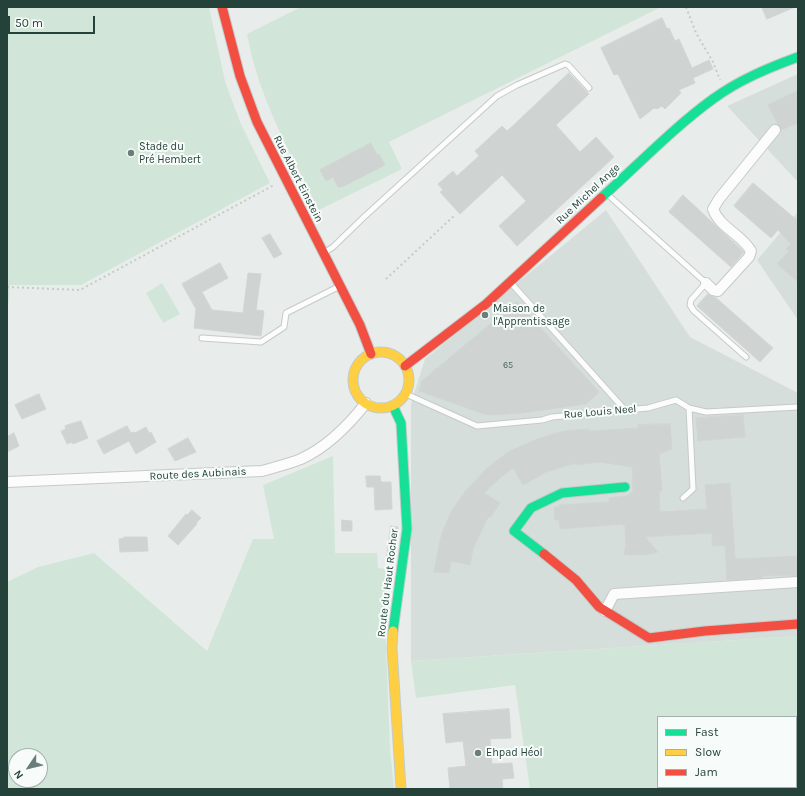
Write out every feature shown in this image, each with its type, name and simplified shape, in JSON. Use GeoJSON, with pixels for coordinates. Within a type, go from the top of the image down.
{"type":"FeatureCollection","features":[{"type":"Feature","properties":{"kind":"street","name":"Rue Albert Einstein"},"geometry":{"type":"LineString","coordinates":[[222,7],[232,49],[247,96],[271,151],[362,330],[371,354]]}},
{"type":"Feature","properties":{"kind":"street","name":"Rue Michel Ange"},"geometry":{"type":"LineString","coordinates":[[405,366],[486,304],[664,139],[713,99],[737,84],[766,69],[798,57]]}},
{"type":"Feature","properties":{"kind":"street"},"geometry":{"type":"LineString","coordinates":[[706,283],[713,290],[718,291],[750,257],[750,249],[742,239],[719,218],[714,212],[714,207],[775,130]]}},
{"type":"Feature","properties":{"kind":"street"},"geometry":{"type":"LineString","coordinates":[[386,352],[395,355],[405,366],[409,379],[409,385],[406,394],[393,406],[377,408],[366,403],[356,392],[354,375],[360,362],[371,354],[386,352]]}},
{"type":"Feature","properties":{"kind":"street","name":"Route des Aubinais"},"geometry":{"type":"LineString","coordinates":[[7,482],[262,471],[300,459],[322,446],[339,434],[355,418],[366,403]]}},
{"type":"Feature","properties":{"kind":"street","name":"Route du Haut Rocher"},"geometry":{"type":"LineString","coordinates":[[393,406],[401,423],[404,443],[407,517],[407,529],[393,623],[392,648],[401,789]]}},
{"type":"Feature","properties":{"kind":"street"},"geometry":{"type":"LineString","coordinates":[[625,487],[562,493],[531,508],[514,531],[553,560],[570,575],[599,607],[649,638],[705,631],[798,624]]}},
{"type":"Feature","properties":{"kind":"street"},"geometry":{"type":"LineString","coordinates":[[605,611],[614,594],[798,582]]}},
{"type":"Feature","properties":{"kind":"lane"},"geometry":{"type":"LineString","coordinates":[[323,254],[333,247],[497,96],[517,85],[565,64],[568,65],[589,88]]}},
{"type":"Feature","properties":{"kind":"lane"},"geometry":{"type":"LineString","coordinates":[[606,194],[706,283],[691,300],[690,305],[694,311],[746,357]]}},
{"type":"Feature","properties":{"kind":"lane"},"geometry":{"type":"LineString","coordinates":[[510,282],[625,410]]}},
{"type":"Feature","properties":{"kind":"lane"},"geometry":{"type":"LineString","coordinates":[[202,338],[261,342],[284,327],[286,313],[339,286]]}},
{"type":"Feature","properties":{"kind":"lane","name":"Rue Louis Neel"},"geometry":{"type":"LineString","coordinates":[[406,394],[477,426],[648,408],[676,400],[689,408],[706,412],[798,406]]}},
{"type":"Feature","properties":{"kind":"lane"},"geometry":{"type":"LineString","coordinates":[[683,498],[693,489],[689,408]]}},
{"type":"Feature","properties":{"kind":"path"},"geometry":{"type":"LineString","coordinates":[[686,7],[696,33],[713,62],[724,92]]}},
{"type":"Feature","properties":{"kind":"path"},"geometry":{"type":"LineString","coordinates":[[7,287],[80,290],[278,183]]}},
{"type":"Feature","properties":{"kind":"path"},"geometry":{"type":"LineString","coordinates":[[386,279],[455,215]]}},
{"type":"Feature","properties":{"kind":"shaded area"},"geometry":{"type":"Polygon","coordinates":[[[798,74],[798,182],[727,106],[798,74]]]}},
{"type":"Feature","properties":{"kind":"shaded area"},"geometry":{"type":"Polygon","coordinates":[[[606,210],[690,337],[798,393],[798,636],[411,661],[411,403],[425,359],[606,210]]]}},
{"type":"Feature","properties":{"kind":"shaded area"},"geometry":{"type":"Polygon","coordinates":[[[798,212],[798,320],[757,260],[798,212]]]}},
{"type":"Feature","properties":{"kind":"green space","name":"Stade du Pré Hembert"},"geometry":{"type":"Polygon","coordinates":[[[7,7],[209,7],[225,81],[240,122],[270,183],[81,285],[10,285],[7,318],[7,7]]]}},
{"type":"Feature","properties":{"kind":"green space"},"geometry":{"type":"Polygon","coordinates":[[[301,7],[661,7],[389,142],[402,169],[319,210],[274,120],[254,64],[247,34],[301,7]]]}},
{"type":"Feature","properties":{"kind":"green space"},"geometry":{"type":"Polygon","coordinates":[[[162,283],[180,314],[163,323],[146,293],[162,283]]]}},
{"type":"Feature","properties":{"kind":"green space"},"geometry":{"type":"Polygon","coordinates":[[[333,456],[335,553],[377,553],[378,568],[391,570],[384,594],[390,749],[394,789],[7,789],[7,582],[38,567],[94,553],[207,651],[253,539],[274,539],[263,485],[333,456]]]}},
{"type":"Feature","properties":{"kind":"green space"},"geometry":{"type":"Polygon","coordinates":[[[798,636],[798,789],[530,789],[515,685],[416,698],[411,661],[798,636]]]}},
{"type":"Feature","properties":{"kind":"building"},"geometry":{"type":"Polygon","coordinates":[[[762,7],[795,7],[767,19],[762,7]]]}},
{"type":"Feature","properties":{"kind":"building"},"geometry":{"type":"Polygon","coordinates":[[[662,18],[675,41],[679,39],[692,68],[709,60],[713,69],[693,78],[695,83],[679,90],[681,93],[665,109],[662,106],[657,109],[654,108],[640,119],[618,74],[614,75],[601,48],[662,18]]]}},
{"type":"Feature","properties":{"kind":"building"},"geometry":{"type":"Polygon","coordinates":[[[569,73],[589,94],[556,125],[580,152],[596,137],[614,157],[517,246],[499,226],[526,201],[502,175],[460,214],[440,192],[443,190],[438,184],[453,171],[457,176],[479,156],[475,151],[502,126],[507,131],[569,73]]]}},
{"type":"Feature","properties":{"kind":"building"},"geometry":{"type":"Polygon","coordinates":[[[798,91],[798,123],[781,130],[768,105],[798,91]]]}},
{"type":"Feature","properties":{"kind":"building"},"geometry":{"type":"Polygon","coordinates":[[[371,143],[377,155],[379,154],[385,165],[342,187],[338,187],[333,177],[326,181],[320,170],[371,143]]]}},
{"type":"Feature","properties":{"kind":"building"},"geometry":{"type":"Polygon","coordinates":[[[753,183],[798,221],[798,282],[777,264],[789,251],[786,249],[791,244],[778,230],[771,238],[734,206],[753,183]]]}},
{"type":"Feature","properties":{"kind":"building"},"geometry":{"type":"Polygon","coordinates":[[[683,195],[744,252],[731,267],[669,212],[683,195]]]}},
{"type":"Feature","properties":{"kind":"building"},"geometry":{"type":"Polygon","coordinates":[[[270,234],[282,254],[274,258],[262,238],[270,234]]]}},
{"type":"Feature","properties":{"kind":"building"},"geometry":{"type":"Polygon","coordinates":[[[220,263],[228,278],[202,292],[212,310],[243,313],[248,273],[261,274],[256,310],[264,311],[261,336],[194,328],[196,309],[182,284],[220,263]]]}},
{"type":"Feature","properties":{"kind":"building"},"geometry":{"type":"Polygon","coordinates":[[[708,294],[715,297],[773,348],[760,362],[697,306],[708,294]]]}},
{"type":"Feature","properties":{"kind":"building"},"geometry":{"type":"Polygon","coordinates":[[[517,302],[599,392],[586,404],[522,413],[493,415],[484,414],[419,391],[422,381],[517,302]]]}},
{"type":"Feature","properties":{"kind":"building"},"geometry":{"type":"Polygon","coordinates":[[[39,394],[46,409],[22,419],[15,405],[39,394]]]}},
{"type":"Feature","properties":{"kind":"building"},"geometry":{"type":"Polygon","coordinates":[[[743,415],[745,437],[698,441],[696,418],[743,415]]]}},
{"type":"Feature","properties":{"kind":"building"},"geometry":{"type":"Polygon","coordinates":[[[81,421],[88,438],[73,444],[72,442],[67,444],[61,431],[66,429],[65,426],[81,421]]]}},
{"type":"Feature","properties":{"kind":"building"},"geometry":{"type":"Polygon","coordinates":[[[670,424],[672,449],[659,454],[662,491],[659,491],[660,512],[707,509],[705,485],[730,483],[735,559],[798,556],[798,576],[763,576],[763,578],[727,580],[725,545],[712,546],[712,533],[645,537],[658,552],[645,555],[630,555],[624,554],[626,544],[625,526],[623,526],[623,524],[560,529],[559,520],[555,520],[554,507],[559,507],[559,505],[609,502],[609,498],[626,496],[633,492],[632,467],[600,462],[576,465],[576,463],[546,472],[523,485],[513,468],[484,493],[500,503],[490,518],[488,517],[473,549],[470,565],[451,561],[449,573],[434,572],[442,533],[452,510],[465,492],[486,469],[508,452],[537,439],[564,431],[639,428],[638,425],[670,424]]]}},
{"type":"Feature","properties":{"kind":"building"},"geometry":{"type":"Polygon","coordinates":[[[127,426],[131,433],[135,433],[146,427],[149,433],[151,432],[156,442],[136,454],[129,441],[104,454],[97,441],[127,426]]]}},
{"type":"Feature","properties":{"kind":"building"},"geometry":{"type":"Polygon","coordinates":[[[14,433],[19,446],[7,452],[7,437],[14,433]]]}},
{"type":"Feature","properties":{"kind":"building"},"geometry":{"type":"Polygon","coordinates":[[[188,438],[196,452],[175,461],[168,449],[188,438]]]}},
{"type":"Feature","properties":{"kind":"building"},"geometry":{"type":"Polygon","coordinates":[[[366,476],[380,476],[381,482],[391,482],[392,509],[375,510],[374,487],[367,487],[366,476]]]}},
{"type":"Feature","properties":{"kind":"building"},"geometry":{"type":"Polygon","coordinates":[[[192,510],[201,518],[178,545],[168,536],[186,514],[187,515],[192,510]]]}},
{"type":"Feature","properties":{"kind":"building"},"geometry":{"type":"Polygon","coordinates":[[[342,520],[352,521],[352,531],[342,531],[342,520]]]}},
{"type":"Feature","properties":{"kind":"building"},"geometry":{"type":"Polygon","coordinates":[[[391,526],[398,527],[394,558],[387,557],[391,526]]]}},
{"type":"Feature","properties":{"kind":"building"},"geometry":{"type":"Polygon","coordinates":[[[124,537],[147,537],[148,551],[120,552],[119,539],[124,537]]]}},
{"type":"Feature","properties":{"kind":"building","name":"Ehpad Héol"},"geometry":{"type":"Polygon","coordinates":[[[509,709],[511,738],[490,739],[492,764],[512,763],[514,778],[502,779],[503,789],[450,789],[448,768],[466,766],[463,741],[446,743],[443,714],[509,709]]]}},
{"type":"Feature","properties":{"kind":"traffic: fast"},"geometry":{"type":"LineString","coordinates":[[601,198],[670,134],[713,99],[754,75],[798,57]]}},
{"type":"Feature","properties":{"kind":"traffic: fast"},"geometry":{"type":"LineString","coordinates":[[393,406],[401,423],[407,529],[393,631]]}},
{"type":"Feature","properties":{"kind":"traffic: fast"},"geometry":{"type":"LineString","coordinates":[[544,554],[514,531],[531,508],[562,493],[625,487]]}},
{"type":"Feature","properties":{"kind":"traffic: slow"},"geometry":{"type":"LineString","coordinates":[[381,352],[392,354],[401,360],[407,369],[409,380],[407,391],[401,400],[392,406],[381,408],[370,406],[361,400],[355,391],[353,380],[355,369],[361,360],[370,354],[381,352]]}},
{"type":"Feature","properties":{"kind":"traffic: slow"},"geometry":{"type":"LineString","coordinates":[[393,631],[392,648],[401,789]]}},
{"type":"Feature","properties":{"kind":"traffic: jam"},"geometry":{"type":"LineString","coordinates":[[222,7],[240,76],[257,122],[360,325],[371,354]]}},
{"type":"Feature","properties":{"kind":"traffic: jam"},"geometry":{"type":"LineString","coordinates":[[405,366],[486,304],[601,198]]}},
{"type":"Feature","properties":{"kind":"traffic: jam"},"geometry":{"type":"LineString","coordinates":[[544,554],[576,580],[599,607],[649,638],[705,631],[798,624]]}},
{"type":"Feature","properties":{"kind":"place","name":"Stade du Pré Hembert"},"geometry":{"type":"Point","coordinates":[131,153]}},
{"type":"Feature","properties":{"kind":"place","name":"Maison de l'Apprentissage"},"geometry":{"type":"Point","coordinates":[485,315]}},
{"type":"Feature","properties":{"kind":"place","name":"Ehpad Héol"},"geometry":{"type":"Point","coordinates":[478,753]}}]}
